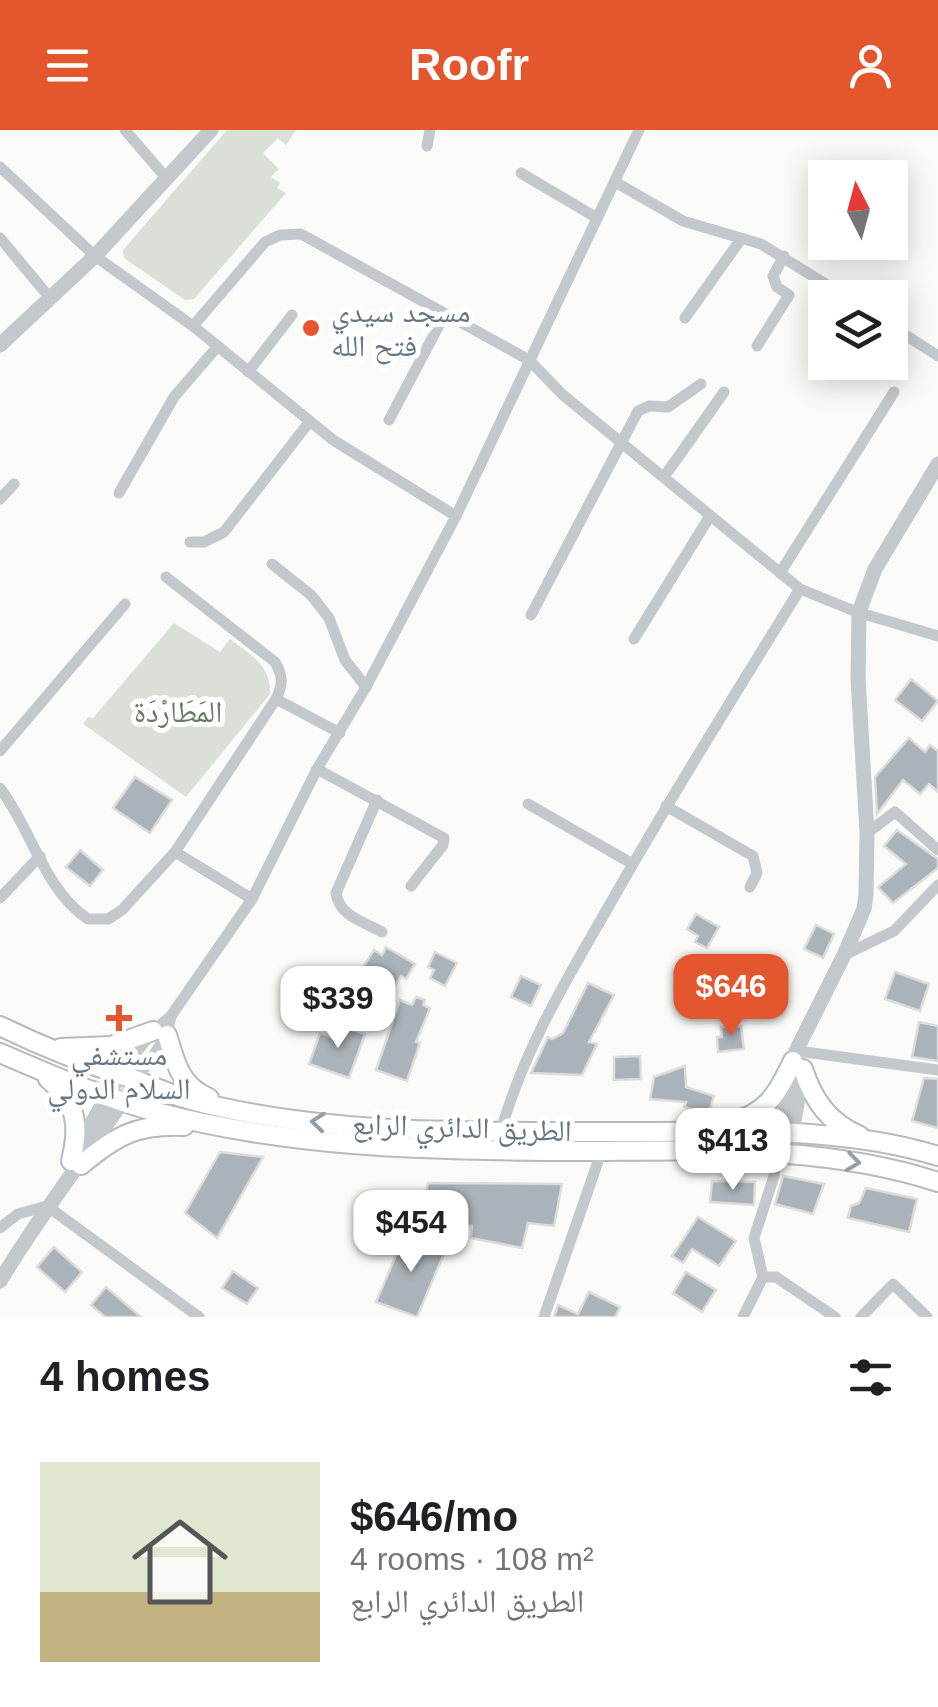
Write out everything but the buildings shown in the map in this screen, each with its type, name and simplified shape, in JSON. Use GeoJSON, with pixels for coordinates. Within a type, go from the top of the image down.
{"type":"FeatureCollection","features":[{"type":"Feature","properties":{"kind":"main road","name":"الطريق الدائري الرابع"},"geometry":{"type":"LineString","coordinates":[[0,1026],[32,1042],[192,1100],[338,1124],[500,1130],[787,1132],[870,1140],[938,1156]]}},
{"type":"Feature","properties":{"kind":"main road"},"geometry":{"type":"LineString","coordinates":[[32,1042],[90,1049],[128,1042],[163,1027],[185,1083],[228,1107]]}},
{"type":"Feature","properties":{"kind":"main road","name":"الطريق الدائري الرابع"},"geometry":{"type":"LineString","coordinates":[[0,1053],[114,1099],[224,1128],[367,1148],[783,1154],[856,1162],[938,1182]]}},
{"type":"Feature","properties":{"kind":"main road"},"geometry":{"type":"LineString","coordinates":[[696,1132],[744,1120],[764,1108],[800,1061],[826,1113],[845,1130],[870,1140]]}},
{"type":"Feature","properties":{"kind":"main road"},"geometry":{"type":"LineString","coordinates":[[32,1067],[70,1102],[77,1124],[76,1163]]}},
{"type":"Feature","properties":{"kind":"main road"},"geometry":{"type":"LineString","coordinates":[[76,1163],[109,1142],[144,1128],[224,1128]]}},
{"type":"Feature","properties":{"kind":"street"},"geometry":{"type":"LineString","coordinates":[[126,130],[167,178]]}},
{"type":"Feature","properties":{"kind":"street"},"geometry":{"type":"LineString","coordinates":[[0,344],[95,256],[210,130]]}},
{"type":"Feature","properties":{"kind":"street"},"geometry":{"type":"LineString","coordinates":[[427,146],[430,130]]}},
{"type":"Feature","properties":{"kind":"street"},"geometry":{"type":"LineString","coordinates":[[0,1281],[114,1099],[252,899],[317,770],[456,516],[639,130]]}},
{"type":"Feature","properties":{"kind":"street"},"geometry":{"type":"LineString","coordinates":[[0,166],[95,256],[193,326],[333,440],[456,516]]}},
{"type":"Feature","properties":{"kind":"street"},"geometry":{"type":"LineString","coordinates":[[521,173],[597,218]]}},
{"type":"Feature","properties":{"kind":"street"},"geometry":{"type":"LineString","coordinates":[[615,182],[683,221],[761,244],[821,280]]}},
{"type":"Feature","properties":{"kind":"street"},"geometry":{"type":"LineString","coordinates":[[193,326],[265,242],[301,234],[529,360],[564,395],[800,589],[938,636]]}},
{"type":"Feature","properties":{"kind":"street"},"geometry":{"type":"LineString","coordinates":[[0,238],[50,298]]}},
{"type":"Feature","properties":{"kind":"street"},"geometry":{"type":"LineString","coordinates":[[685,318],[741,239]]}},
{"type":"Feature","properties":{"kind":"street"},"geometry":{"type":"LineString","coordinates":[[757,346],[789,295],[776,287],[773,276],[784,256]]}},
{"type":"Feature","properties":{"kind":"street"},"geometry":{"type":"LineString","coordinates":[[390,420],[445,314]]}},
{"type":"Feature","properties":{"kind":"street"},"geometry":{"type":"LineString","coordinates":[[248,372],[292,315]]}},
{"type":"Feature","properties":{"kind":"street"},"geometry":{"type":"LineString","coordinates":[[908,337],[938,356]]}},
{"type":"Feature","properties":{"kind":"street"},"geometry":{"type":"LineString","coordinates":[[118,493],[174,397],[218,346]]}},
{"type":"Feature","properties":{"kind":"street"},"geometry":{"type":"LineString","coordinates":[[531,616],[638,411],[649,406],[668,407],[701,384]]}},
{"type":"Feature","properties":{"kind":"street"},"geometry":{"type":"LineString","coordinates":[[664,477],[724,392]]}},
{"type":"Feature","properties":{"kind":"street"},"geometry":{"type":"LineString","coordinates":[[780,573],[894,392]]}},
{"type":"Feature","properties":{"kind":"street"},"geometry":{"type":"LineString","coordinates":[[190,542],[204,542],[224,532],[310,420]]}},
{"type":"Feature","properties":{"kind":"street"},"geometry":{"type":"LineString","coordinates":[[742,1317],[763,1277],[754,1238],[783,1154],[808,1021],[844,955],[866,895],[859,612],[874,569],[938,464]]}},
{"type":"Feature","properties":{"kind":"street"},"geometry":{"type":"LineString","coordinates":[[0,499],[14,484]]}},
{"type":"Feature","properties":{"kind":"street"},"geometry":{"type":"LineString","coordinates":[[634,639],[710,516]]}},
{"type":"Feature","properties":{"kind":"street"},"geometry":{"type":"LineString","coordinates":[[272,564],[311,595],[329,618],[345,660],[366,686]]}},
{"type":"Feature","properties":{"kind":"street"},"geometry":{"type":"LineString","coordinates":[[0,788],[59,889],[79,913],[99,921],[122,910],[175,852],[276,699],[282,688],[282,673],[274,662],[166,577]]}},
{"type":"Feature","properties":{"kind":"street"},"geometry":{"type":"LineString","coordinates":[[500,1130],[522,1064],[631,863],[800,589]]}},
{"type":"Feature","properties":{"kind":"street"},"geometry":{"type":"LineString","coordinates":[[0,751],[125,604]]}},
{"type":"Feature","properties":{"kind":"street"},"geometry":{"type":"LineString","coordinates":[[276,699],[340,732]]}},
{"type":"Feature","properties":{"kind":"street"},"geometry":{"type":"LineString","coordinates":[[317,770],[444,838],[411,886]]}},
{"type":"Feature","properties":{"kind":"street"},"geometry":{"type":"LineString","coordinates":[[377,800],[336,900],[344,912],[382,932]]}},
{"type":"Feature","properties":{"kind":"street"},"geometry":{"type":"LineString","coordinates":[[528,804],[631,863]]}},
{"type":"Feature","properties":{"kind":"street"},"geometry":{"type":"LineString","coordinates":[[666,806],[753,856],[757,873],[750,887]]}},
{"type":"Feature","properties":{"kind":"street"},"geometry":{"type":"LineString","coordinates":[[867,832],[895,812],[938,850]]}},
{"type":"Feature","properties":{"kind":"street"},"geometry":{"type":"LineString","coordinates":[[175,852],[252,899]]}},
{"type":"Feature","properties":{"kind":"street"},"geometry":{"type":"LineString","coordinates":[[0,898],[40,856]]}},
{"type":"Feature","properties":{"kind":"street"},"geometry":{"type":"LineString","coordinates":[[844,955],[894,931],[938,885]]}},
{"type":"Feature","properties":{"kind":"street"},"geometry":{"type":"LineString","coordinates":[[800,1061],[938,1070]]}},
{"type":"Feature","properties":{"kind":"street"},"geometry":{"type":"LineString","coordinates":[[544,1317],[602,1150]]}},
{"type":"Feature","properties":{"kind":"street"},"geometry":{"type":"LineString","coordinates":[[0,1228],[18,1214],[47,1206]]}},
{"type":"Feature","properties":{"kind":"street"},"geometry":{"type":"LineString","coordinates":[[47,1206],[192,1315]]}},
{"type":"Feature","properties":{"kind":"street"},"geometry":{"type":"LineString","coordinates":[[763,1277],[776,1277],[835,1317]]}},
{"type":"Feature","properties":{"kind":"street"},"geometry":{"type":"LineString","coordinates":[[861,1317],[894,1284],[927,1317]]}},
{"type":"Feature","properties":{"kind":"green space"},"geometry":{"type":"Polygon","coordinates":[[[227,130],[296,130],[286,145],[278,138],[263,153],[279,169],[271,177],[280,183],[277,188],[286,193],[194,299],[185,300],[124,258],[123,250],[227,130]]]}},
{"type":"Feature","properties":{"kind":"green space","name":"المَطَارْدَة"},"geometry":{"type":"Polygon","coordinates":[[[174,623],[220,652],[230,639],[263,668],[270,694],[186,797],[83,724],[88,717],[93,718],[174,623]]]}},
{"type":"Feature","properties":{"kind":"place","name":"مسجد سيدي فتح الله"},"geometry":{"type":"Point","coordinates":[311,328]}},
{"type":"Feature","properties":{"kind":"place","name":"مستشفي السلام الدولي"},"geometry":{"type":"Point","coordinates":[119,1018]}}]}
